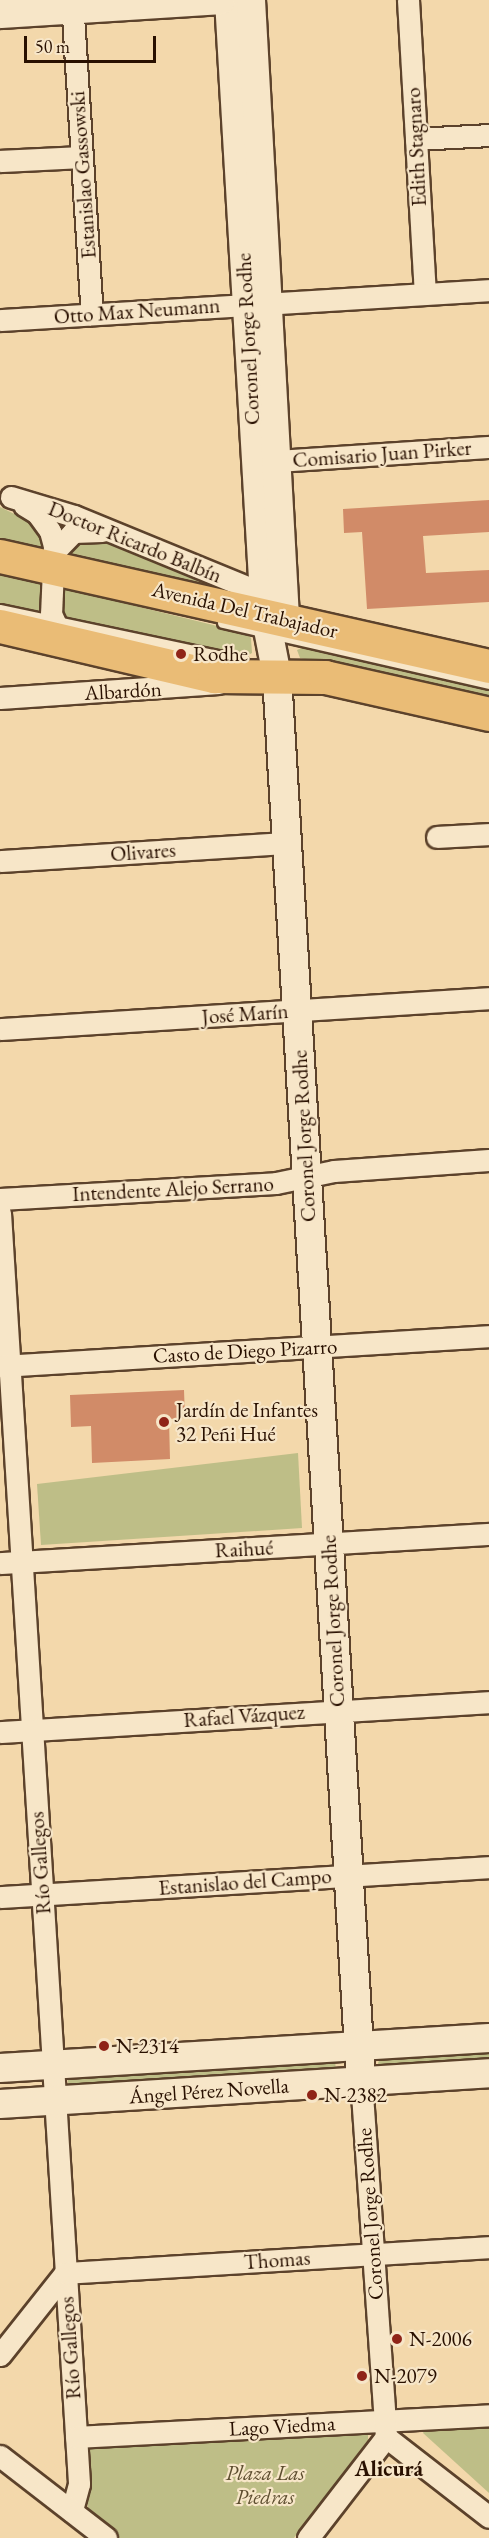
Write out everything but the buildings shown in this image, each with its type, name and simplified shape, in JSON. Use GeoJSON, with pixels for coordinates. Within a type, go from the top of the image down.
{"type":"FeatureCollection","features":[{"type":"Feature","properties":{"kind":"main road"},"geometry":{"type":"LineString","coordinates":[[0,14],[72,5],[221,0]]}},
{"type":"Feature","properties":{"kind":"main road","name":"Coronel Jorge Rodhe"},"geometry":{"type":"LineString","coordinates":[[229,0],[257,304],[276,461],[268,645]]}},
{"type":"Feature","properties":{"kind":"main road","name":"Coronel Jorge Rodhe"},"geometry":{"type":"LineString","coordinates":[[251,0],[257,304],[268,645],[286,843],[297,1010],[361,2081]]}},
{"type":"Feature","properties":{"kind":"main road","name":"Avenida Del Trabajador"},"geometry":{"type":"LineString","coordinates":[[4,566],[52,573],[268,645],[325,677],[489,714]]}},
{"type":"Feature","properties":{"kind":"main road","name":"Avenida Del Trabajador"},"geometry":{"type":"LineString","coordinates":[[0,626],[200,673],[268,645],[357,635],[489,666]]}},
{"type":"Feature","properties":{"kind":"main road","name":"Ángel Pérez Novella"},"geometry":{"type":"LineString","coordinates":[[0,2068],[489,2038]]}},
{"type":"Feature","properties":{"kind":"main road","name":"Ángel Pérez Novella"},"geometry":{"type":"LineString","coordinates":[[0,2104],[489,2073]]}},
{"type":"Feature","properties":{"kind":"street","name":"Edith Stagnaro"},"geometry":{"type":"LineString","coordinates":[[408,0],[425,294]]}},
{"type":"Feature","properties":{"kind":"street","name":"Estanislao Gassowski"},"geometry":{"type":"LineString","coordinates":[[72,5],[92,314]]}},
{"type":"Feature","properties":{"kind":"street"},"geometry":{"type":"LineString","coordinates":[[416,139],[489,135]]}},
{"type":"Feature","properties":{"kind":"street"},"geometry":{"type":"LineString","coordinates":[[0,161],[82,157]]}},
{"type":"Feature","properties":{"kind":"street","name":"Otto Max Neumann"},"geometry":{"type":"LineString","coordinates":[[0,320],[489,290]]}},
{"type":"Feature","properties":{"kind":"street","name":"Comisario Juan Pirker"},"geometry":{"type":"LineString","coordinates":[[276,461],[489,447]]}},
{"type":"Feature","properties":{"kind":"street","name":"Doctor Ricardo Balbín"},"geometry":{"type":"LineString","coordinates":[[6,494],[62,511],[120,535],[268,645]]}},
{"type":"Feature","properties":{"kind":"street","name":"Doctor Ricardo Balbín"},"geometry":{"type":"LineString","coordinates":[[6,494],[42,519],[52,539],[53,620]]}},
{"type":"Feature","properties":{"kind":"street"},"geometry":{"type":"LineString","coordinates":[[52,573],[73,532],[91,530],[120,535]]}},
{"type":"Feature","properties":{"kind":"street"},"geometry":{"type":"LineString","coordinates":[[53,620],[60,633],[75,644]]}},
{"type":"Feature","properties":{"kind":"street"},"geometry":{"type":"LineString","coordinates":[[300,630],[423,659],[422,666],[299,638],[296,633],[300,630]]}},
{"type":"Feature","properties":{"kind":"street"},"geometry":{"type":"LineString","coordinates":[[64,631],[93,631],[268,645],[231,671],[64,631]]}},
{"type":"Feature","properties":{"kind":"street","name":"Albardón"},"geometry":{"type":"LineString","coordinates":[[0,698],[182,688],[268,645]]}},
{"type":"Feature","properties":{"kind":"street"},"geometry":{"type":"LineString","coordinates":[[452,705],[489,729]]}},
{"type":"Feature","properties":{"kind":"street"},"geometry":{"type":"LineString","coordinates":[[437,837],[489,834]]}},
{"type":"Feature","properties":{"kind":"street","name":"Olivares"},"geometry":{"type":"LineString","coordinates":[[0,861],[286,843]]}},
{"type":"Feature","properties":{"kind":"street","name":"José Marín"},"geometry":{"type":"LineString","coordinates":[[0,1029],[489,998]]}},
{"type":"Feature","properties":{"kind":"street","name":"Intendente Alejo Serrano"},"geometry":{"type":"LineString","coordinates":[[0,1199],[276,1183],[334,1171],[489,1160]]}},
{"type":"Feature","properties":{"kind":"street","name":"Río Gallegos"},"geometry":{"type":"LineString","coordinates":[[0,1213],[5,1365],[21,1562],[76,2437],[78,2491],[72,2511]]}},
{"type":"Feature","properties":{"kind":"street","name":"Casto de Diego Pizarro"},"geometry":{"type":"LineString","coordinates":[[5,1365],[489,1336]]}},
{"type":"Feature","properties":{"kind":"street","name":"Raihué"},"geometry":{"type":"LineString","coordinates":[[0,1563],[489,1534]]}},
{"type":"Feature","properties":{"kind":"street","name":"Rafael Vázquez"},"geometry":{"type":"LineString","coordinates":[[0,1732],[489,1702]]}},
{"type":"Feature","properties":{"kind":"street","name":"Estanislao del Campo"},"geometry":{"type":"LineString","coordinates":[[0,1897],[489,1867]]}},
{"type":"Feature","properties":{"kind":"street","name":"Coronel Jorge Rodhe"},"geometry":{"type":"LineString","coordinates":[[361,2081],[386,2429]]}},
{"type":"Feature","properties":{"kind":"street","name":"Thomas"},"geometry":{"type":"LineString","coordinates":[[65,2273],[489,2247]]}},
{"type":"Feature","properties":{"kind":"street"},"geometry":{"type":"LineString","coordinates":[[0,2355],[65,2273]]}},
{"type":"Feature","properties":{"kind":"street","name":"Lago Viedma"},"geometry":{"type":"LineString","coordinates":[[76,2437],[386,2429],[489,2415]]}},
{"type":"Feature","properties":{"kind":"street"},"geometry":{"type":"LineString","coordinates":[[308,2538],[386,2429],[489,2517]]}},
{"type":"Feature","properties":{"kind":"street"},"geometry":{"type":"LineString","coordinates":[[0,2456],[72,2511],[94,2535]]}},
{"type":"Feature","properties":{"kind":"lane"},"geometry":{"type":"LineString","coordinates":[[0,610],[53,620],[268,645],[489,684]]}},
{"type":"Feature","properties":{"kind":"lane"},"geometry":{"type":"LineString","coordinates":[[207,619],[268,645]]}},
{"type":"Feature","properties":{"kind":"lane"},"geometry":{"type":"LineString","coordinates":[[323,664],[421,685]]}},
{"type":"Feature","properties":{"kind":"green space"},"geometry":{"type":"Polygon","coordinates":[[[0,507],[37,525],[48,552],[0,549],[0,507]]]}},
{"type":"Feature","properties":{"kind":"green space"},"geometry":{"type":"Polygon","coordinates":[[[100,538],[230,588],[234,592],[72,565],[62,550],[67,543],[100,538]]]}},
{"type":"Feature","properties":{"kind":"green space"},"geometry":{"type":"Polygon","coordinates":[[[0,573],[40,583],[43,588],[41,612],[0,605],[0,573]]]}},
{"type":"Feature","properties":{"kind":"green space"},"geometry":{"type":"Polygon","coordinates":[[[62,588],[246,633],[251,638],[252,653],[245,657],[60,617],[62,588]]]}},
{"type":"Feature","properties":{"kind":"green space"},"geometry":{"type":"Polygon","coordinates":[[[304,647],[489,688],[489,698],[300,658],[297,650],[304,647]]]}},
{"type":"Feature","properties":{"kind":"green space"},"geometry":{"type":"Polygon","coordinates":[[[298,1453],[302,1528],[41,1545],[37,1484],[298,1453]]]}},
{"type":"Feature","properties":{"kind":"green space"},"geometry":{"type":"Polygon","coordinates":[[[489,2045],[489,2067],[379,2067],[378,2063],[381,2056],[489,2045]]]}},
{"type":"Feature","properties":{"kind":"green space"},"geometry":{"type":"Polygon","coordinates":[[[335,2060],[336,2071],[70,2089],[68,2082],[68,2078],[335,2060]]]}},
{"type":"Feature","properties":{"kind":"green space"},"geometry":{"type":"Polygon","coordinates":[[[489,2423],[489,2493],[423,2433],[426,2427],[489,2423]]]}},
{"type":"Feature","properties":{"kind":"green space","name":"Plaza Las Piedras"},"geometry":{"type":"Polygon","coordinates":[[[368,2430],[368,2440],[294,2538],[116,2538],[88,2512],[85,2459],[91,2445],[368,2430]]]}},
{"type":"Feature","properties":{"kind":"place","name":"Rodhe"},"geometry":{"type":"Point","coordinates":[181,654]}},
{"type":"Feature","properties":{"kind":"place","name":"Jardín de Infantes 32 Peñi Hué"},"geometry":{"type":"Point","coordinates":[164,1422]}},
{"type":"Feature","properties":{"kind":"place","name":"N-2314"},"geometry":{"type":"Point","coordinates":[104,2046]}},
{"type":"Feature","properties":{"kind":"place","name":"N-2382"},"geometry":{"type":"Point","coordinates":[312,2095]}},
{"type":"Feature","properties":{"kind":"place","name":"N-2006"},"geometry":{"type":"Point","coordinates":[397,2339]}},
{"type":"Feature","properties":{"kind":"place","name":"N-2079"},"geometry":{"type":"Point","coordinates":[362,2376]}},
{"type":"Feature","properties":{"kind":"district","name":"Alicurá"},"geometry":{"type":"Point","coordinates":[389,2469]}}]}
